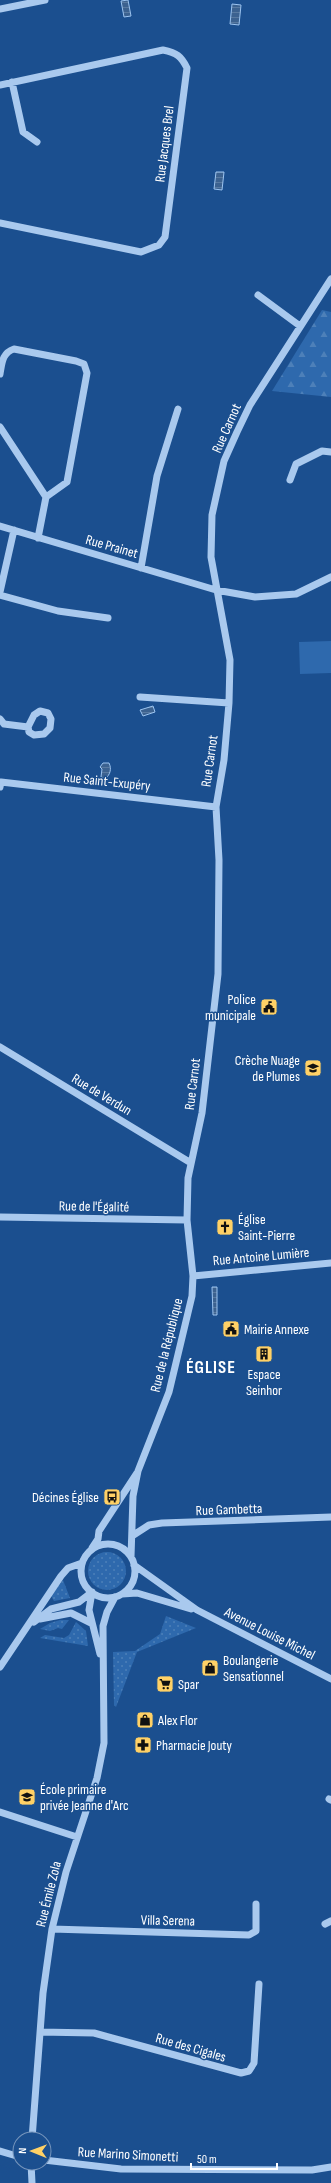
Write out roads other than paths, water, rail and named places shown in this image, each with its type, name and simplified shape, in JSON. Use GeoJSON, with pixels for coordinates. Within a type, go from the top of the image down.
{"type":"FeatureCollection","features":[{"type":"Feature","properties":{"kind":"street"},"geometry":{"type":"LineString","coordinates":[[0,9],[45,0]]}},
{"type":"Feature","properties":{"kind":"street","name":"Rue Jacques Brel"},"geometry":{"type":"LineString","coordinates":[[0,85],[163,50],[175,53],[181,57],[187,68],[165,237],[158,245],[141,252],[0,223]]}},
{"type":"Feature","properties":{"kind":"street"},"geometry":{"type":"LineString","coordinates":[[12,82],[23,132],[37,142]]}},
{"type":"Feature","properties":{"kind":"street","name":"Rue Carnot"},"geometry":{"type":"LineString","coordinates":[[187,1220],[190,1163],[202,1113],[220,950],[220,860],[216,807],[224,760],[229,703],[230,660],[211,557],[212,515],[224,461],[250,405],[331,279]]}},
{"type":"Feature","properties":{"kind":"street"},"geometry":{"type":"LineString","coordinates":[[258,295],[300,326]]}},
{"type":"Feature","properties":{"kind":"street"},"geometry":{"type":"LineString","coordinates":[[0,374],[3,358],[8,352],[14,350],[76,361],[84,364],[87,372],[67,482],[46,496]]}},
{"type":"Feature","properties":{"kind":"street"},"geometry":{"type":"LineString","coordinates":[[141,568],[157,476],[178,409]]}},
{"type":"Feature","properties":{"kind":"street"},"geometry":{"type":"LineString","coordinates":[[0,427],[46,496],[38,538]]}},
{"type":"Feature","properties":{"kind":"street"},"geometry":{"type":"LineString","coordinates":[[290,480],[296,464],[322,451],[331,452]]}},
{"type":"Feature","properties":{"kind":"street","name":"Rue Prainet"},"geometry":{"type":"LineString","coordinates":[[0,526],[216,590],[255,597],[296,594],[331,577]]}},
{"type":"Feature","properties":{"kind":"street"},"geometry":{"type":"LineString","coordinates":[[0,592],[14,530]]}},
{"type":"Feature","properties":{"kind":"street"},"geometry":{"type":"LineString","coordinates":[[0,595],[58,611],[108,618]]}},
{"type":"Feature","properties":{"kind":"street"},"geometry":{"type":"LineString","coordinates":[[140,697],[229,703]]}},
{"type":"Feature","properties":{"kind":"street"},"geometry":{"type":"LineString","coordinates":[[0,719],[4,724],[28,727]]}},
{"type":"Feature","properties":{"kind":"street","name":"Rue Saint-Exupéry"},"geometry":{"type":"LineString","coordinates":[[0,787],[1,782],[216,807]]}},
{"type":"Feature","properties":{"kind":"street","name":"Rue de Verdun"},"geometry":{"type":"LineString","coordinates":[[0,1047],[190,1163]]}},
{"type":"Feature","properties":{"kind":"street","name":"Rue de l'Égalité"},"geometry":{"type":"LineString","coordinates":[[0,1217],[187,1220]]}},
{"type":"Feature","properties":{"kind":"street","name":"Rue de la République"},"geometry":{"type":"LineString","coordinates":[[131,1558],[133,1496],[138,1471],[173,1380],[190,1304],[193,1276],[187,1220]]}},
{"type":"Feature","properties":{"kind":"street","name":"Rue Antoine Lumière"},"geometry":{"type":"LineString","coordinates":[[193,1276],[331,1263]]}},
{"type":"Feature","properties":{"kind":"street","name":"Rue de la République"},"geometry":{"type":"LineString","coordinates":[[91,1550],[98,1539],[99,1531],[138,1471]]}},
{"type":"Feature","properties":{"kind":"street","name":"Rue Gambetta"},"geometry":{"type":"LineString","coordinates":[[132,1536],[149,1525],[162,1523],[331,1517]]}},
{"type":"Feature","properties":{"kind":"street"},"geometry":{"type":"LineString","coordinates":[[105,1544],[113,1544],[127,1551],[131,1558],[134,1566],[132,1582],[118,1595],[106,1598],[92,1592],[82,1579],[82,1563],[91,1550],[105,1544]]}},
{"type":"Feature","properties":{"kind":"street"},"geometry":{"type":"LineString","coordinates":[[0,1667],[33,1622],[61,1576],[68,1568],[82,1563]]}},
{"type":"Feature","properties":{"kind":"street","name":"Avenue Louise Michel"},"geometry":{"type":"LineString","coordinates":[[134,1566],[197,1610],[331,1679]]}},
{"type":"Feature","properties":{"kind":"street"},"geometry":{"type":"LineString","coordinates":[[33,1622],[51,1609],[79,1602],[92,1592]]}},
{"type":"Feature","properties":{"kind":"street","name":"Rue Émile Zola"},"geometry":{"type":"LineString","coordinates":[[92,1592],[89,1610],[91,1623],[102,1660]]}},
{"type":"Feature","properties":{"kind":"street","name":"Avenue Louise Michel"},"geometry":{"type":"LineString","coordinates":[[118,1595],[137,1593],[197,1610]]}},
{"type":"Feature","properties":{"kind":"street","name":"Rue Émile Zola"},"geometry":{"type":"LineString","coordinates":[[33,2131],[45,1968],[62,1886],[97,1778],[104,1743],[104,1681],[102,1660],[104,1619],[118,1595]]}},
{"type":"Feature","properties":{"kind":"street"},"geometry":{"type":"LineString","coordinates":[[33,1622],[71,1614],[91,1623]]}},
{"type":"Feature","properties":{"kind":"street"},"geometry":{"type":"LineString","coordinates":[[0,1812],[77,1837]]}},
{"type":"Feature","properties":{"kind":"street","name":"Villa Serena"},"geometry":{"type":"LineString","coordinates":[[52,1929],[249,1935],[256,1931],[256,1904]]}},
{"type":"Feature","properties":{"kind":"street","name":"Rue des Cigales"},"geometry":{"type":"LineString","coordinates":[[40,2032],[94,2033],[241,2073],[249,2071],[254,2063],[259,1984]]}},
{"type":"Feature","properties":{"kind":"street"},"geometry":{"type":"LineString","coordinates":[[0,2151],[12,2155]]}},
{"type":"Feature","properties":{"kind":"street","name":"Rue Marino Simonetti"},"geometry":{"type":"LineString","coordinates":[[52,2161],[128,2169],[312,2170],[331,2166]]}},
{"type":"Feature","properties":{"kind":"street"},"geometry":{"type":"LineString","coordinates":[[31,2171],[32,2183]]}},
{"type":"Feature","properties":{"kind":"place","name":"Police municipale"},"geometry":{"type":"Point","coordinates":[269,1007]}},
{"type":"Feature","properties":{"kind":"place","name":"Crèche Nuage de Plumes"},"geometry":{"type":"Point","coordinates":[313,1068]}},
{"type":"Feature","properties":{"kind":"place","name":"Église Saint-Pierre"},"geometry":{"type":"Point","coordinates":[225,1227]}},
{"type":"Feature","properties":{"kind":"place","name":"Mairie Annexe"},"geometry":{"type":"Point","coordinates":[231,1329]}},
{"type":"Feature","properties":{"kind":"place","name":"Espace Seinhor"},"geometry":{"type":"Point","coordinates":[264,1354]}},
{"type":"Feature","properties":{"kind":"place","name":"Décines Église"},"geometry":{"type":"Point","coordinates":[112,1497]}},
{"type":"Feature","properties":{"kind":"place","name":"Boulangerie Sensationnel"},"geometry":{"type":"Point","coordinates":[210,1668]}},
{"type":"Feature","properties":{"kind":"place","name":"Spar"},"geometry":{"type":"Point","coordinates":[165,1684]}},
{"type":"Feature","properties":{"kind":"place","name":"Alex Flor"},"geometry":{"type":"Point","coordinates":[145,1720]}},
{"type":"Feature","properties":{"kind":"place","name":"Pharmacie Jouty"},"geometry":{"type":"Point","coordinates":[143,1745]}},
{"type":"Feature","properties":{"kind":"place","name":"École primaire privée Jeanne d'Arc"},"geometry":{"type":"Point","coordinates":[27,1797]}},
{"type":"Feature","properties":{"kind":"district","name":"ÉGLISE"},"geometry":{"type":"Point","coordinates":[211,1367]}}]}
